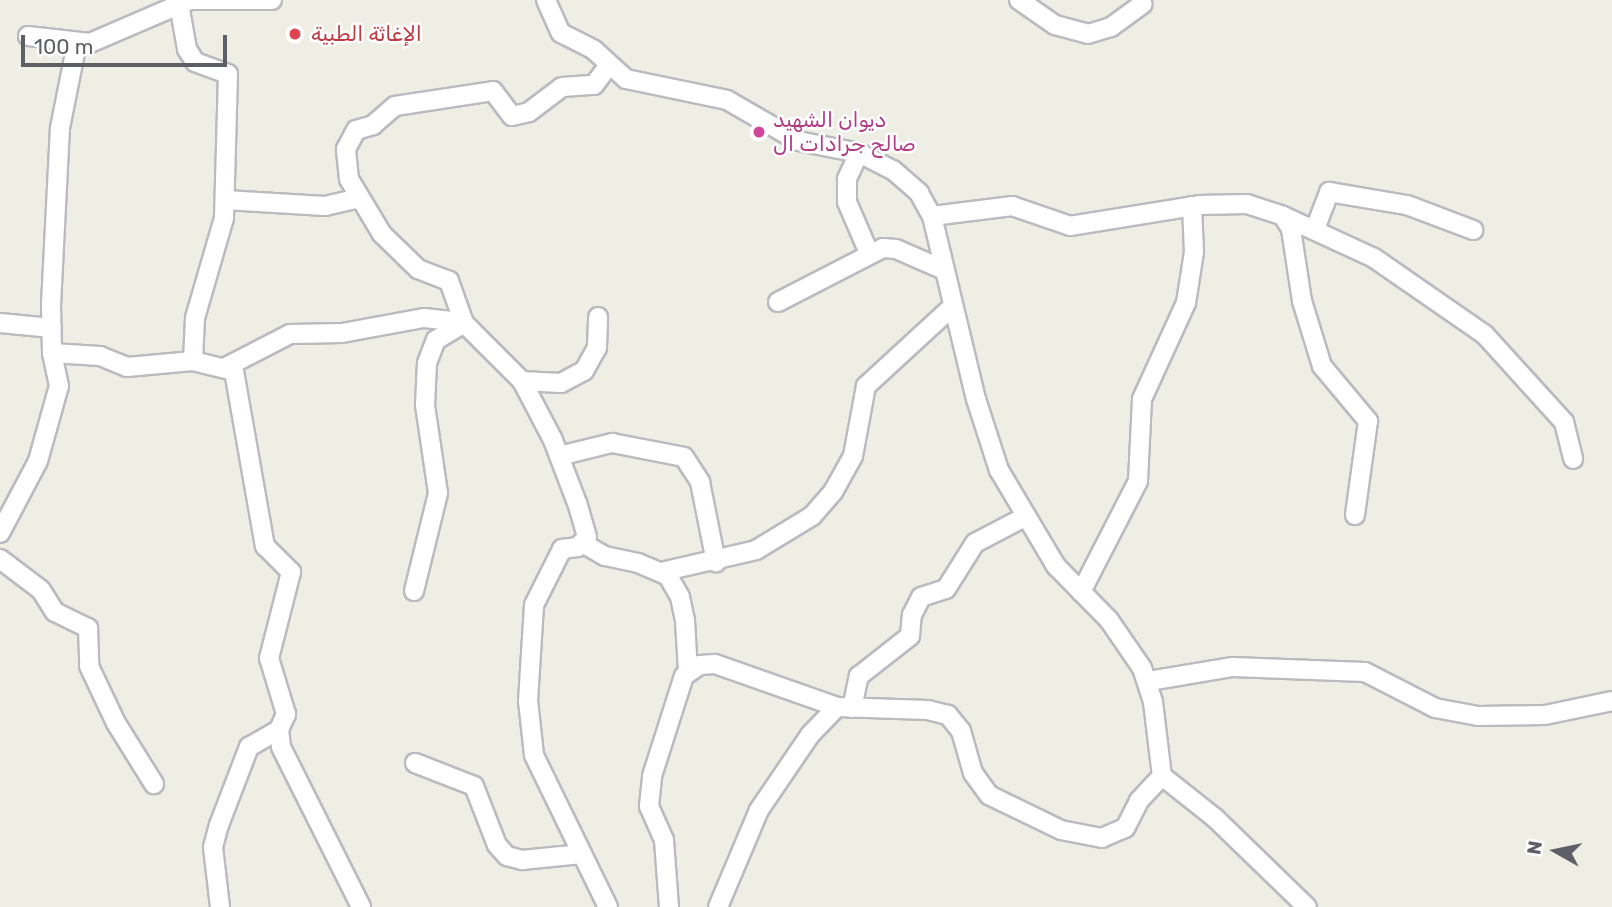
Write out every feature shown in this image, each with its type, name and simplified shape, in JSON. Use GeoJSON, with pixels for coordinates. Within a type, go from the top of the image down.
{"type":"FeatureCollection","features":[{"type":"Feature","properties":{"kind":"street"},"geometry":{"type":"LineString","coordinates":[[28,36],[77,43],[113,35],[179,4],[272,0]]}},
{"type":"Feature","properties":{"kind":"street"},"geometry":{"type":"LineString","coordinates":[[546,0],[561,33],[594,50],[610,65],[637,83],[727,100],[799,141],[859,153],[907,180],[932,216],[986,435],[1023,517],[1056,566],[1109,620],[1149,681],[1162,776],[1214,818],[1307,907]]}},
{"type":"Feature","properties":{"kind":"street"},"geometry":{"type":"LineString","coordinates":[[1019,0],[1055,25],[1088,34],[1111,27],[1143,4]]}},
{"type":"Feature","properties":{"kind":"street"},"geometry":{"type":"LineString","coordinates":[[179,4],[187,49],[195,62],[228,74],[225,200],[217,256],[204,282],[195,318],[192,361]]}},
{"type":"Feature","properties":{"kind":"street"},"geometry":{"type":"LineString","coordinates":[[0,533],[41,449],[59,386],[52,354],[52,328],[60,128],[77,43]]}},
{"type":"Feature","properties":{"kind":"street"},"geometry":{"type":"LineString","coordinates":[[584,544],[587,537],[559,456],[522,381],[464,323],[454,287],[418,269],[382,234],[349,179],[349,136],[382,120],[395,106],[493,91],[512,116],[529,112],[562,87],[594,85],[610,65]]}},
{"type":"Feature","properties":{"kind":"street"},"geometry":{"type":"LineString","coordinates":[[859,153],[847,179],[847,202],[869,253]]}},
{"type":"Feature","properties":{"kind":"street"},"geometry":{"type":"LineString","coordinates":[[1315,229],[1329,192],[1407,205],[1472,230]]}},
{"type":"Feature","properties":{"kind":"street"},"geometry":{"type":"LineString","coordinates":[[225,200],[325,206],[359,198]]}},
{"type":"Feature","properties":{"kind":"street"},"geometry":{"type":"LineString","coordinates":[[932,216],[1012,206],[1070,226],[1192,206],[1247,204],[1283,216],[1374,258],[1485,335],[1564,422],[1573,459]]}},
{"type":"Feature","properties":{"kind":"street"},"geometry":{"type":"LineString","coordinates":[[1081,592],[1138,481],[1142,399],[1186,303],[1194,252],[1192,206]]}},
{"type":"Feature","properties":{"kind":"street"},"geometry":{"type":"LineString","coordinates":[[1283,216],[1292,229],[1302,301],[1321,366],[1368,421],[1355,515]]}},
{"type":"Feature","properties":{"kind":"street"},"geometry":{"type":"LineString","coordinates":[[778,302],[869,253],[896,248],[944,270]]}},
{"type":"Feature","properties":{"kind":"street"},"geometry":{"type":"LineString","coordinates":[[608,907],[534,755],[528,701],[534,605],[562,549],[584,544],[605,556],[661,572],[716,562],[772,543],[823,504],[853,456],[866,386],[953,306]]}},
{"type":"Feature","properties":{"kind":"street"},"geometry":{"type":"LineString","coordinates":[[522,381],[561,383],[584,371],[597,348],[598,317]]}},
{"type":"Feature","properties":{"kind":"street"},"geometry":{"type":"LineString","coordinates":[[226,367],[290,334],[342,333],[424,318],[464,323]]}},
{"type":"Feature","properties":{"kind":"street"},"geometry":{"type":"LineString","coordinates":[[0,323],[52,328]]}},
{"type":"Feature","properties":{"kind":"street"},"geometry":{"type":"LineString","coordinates":[[414,591],[438,493],[425,398],[427,363],[436,340],[464,323]]}},
{"type":"Feature","properties":{"kind":"street"},"geometry":{"type":"LineString","coordinates":[[52,354],[100,356],[127,367],[192,361],[234,371],[265,546],[291,572],[269,658],[286,714],[279,730],[281,747],[361,907]]}},
{"type":"Feature","properties":{"kind":"street"},"geometry":{"type":"LineString","coordinates":[[559,456],[612,443],[684,457],[700,482],[716,562]]}},
{"type":"Feature","properties":{"kind":"street"},"geometry":{"type":"LineString","coordinates":[[718,907],[759,810],[810,735],[845,707],[859,676],[910,636],[912,615],[921,597],[946,589],[975,543],[1023,517]]}},
{"type":"Feature","properties":{"kind":"street"},"geometry":{"type":"LineString","coordinates":[[0,559],[41,590],[55,612],[88,628],[89,666],[116,723],[154,784]]}},
{"type":"Feature","properties":{"kind":"street"},"geometry":{"type":"LineString","coordinates":[[661,572],[680,597],[688,672]]}},
{"type":"Feature","properties":{"kind":"street"},"geometry":{"type":"LineString","coordinates":[[669,907],[664,839],[649,806],[652,776],[676,689],[688,672],[715,664],[845,707],[928,710],[948,715],[961,731],[973,773],[989,795],[1061,830],[1091,837],[1110,837],[1125,828],[1139,801],[1162,776]]}},
{"type":"Feature","properties":{"kind":"street"},"geometry":{"type":"LineString","coordinates":[[1149,681],[1233,667],[1365,672],[1435,708],[1478,716],[1545,715],[1612,701]]}},
{"type":"Feature","properties":{"kind":"street"},"geometry":{"type":"LineString","coordinates":[[220,907],[213,847],[219,825],[249,747],[279,730]]}},
{"type":"Feature","properties":{"kind":"street"},"geometry":{"type":"LineString","coordinates":[[415,763],[474,786],[497,845],[507,856],[522,860],[582,854]]}},
{"type":"Feature","properties":{"kind":"place","name":"الإغاثة الطبية"},"geometry":{"type":"Point","coordinates":[295,34]}},
{"type":"Feature","properties":{"kind":"place","name":"ديوان الشهيد صالح جرادات ال"},"geometry":{"type":"Point","coordinates":[759,132]}}]}
